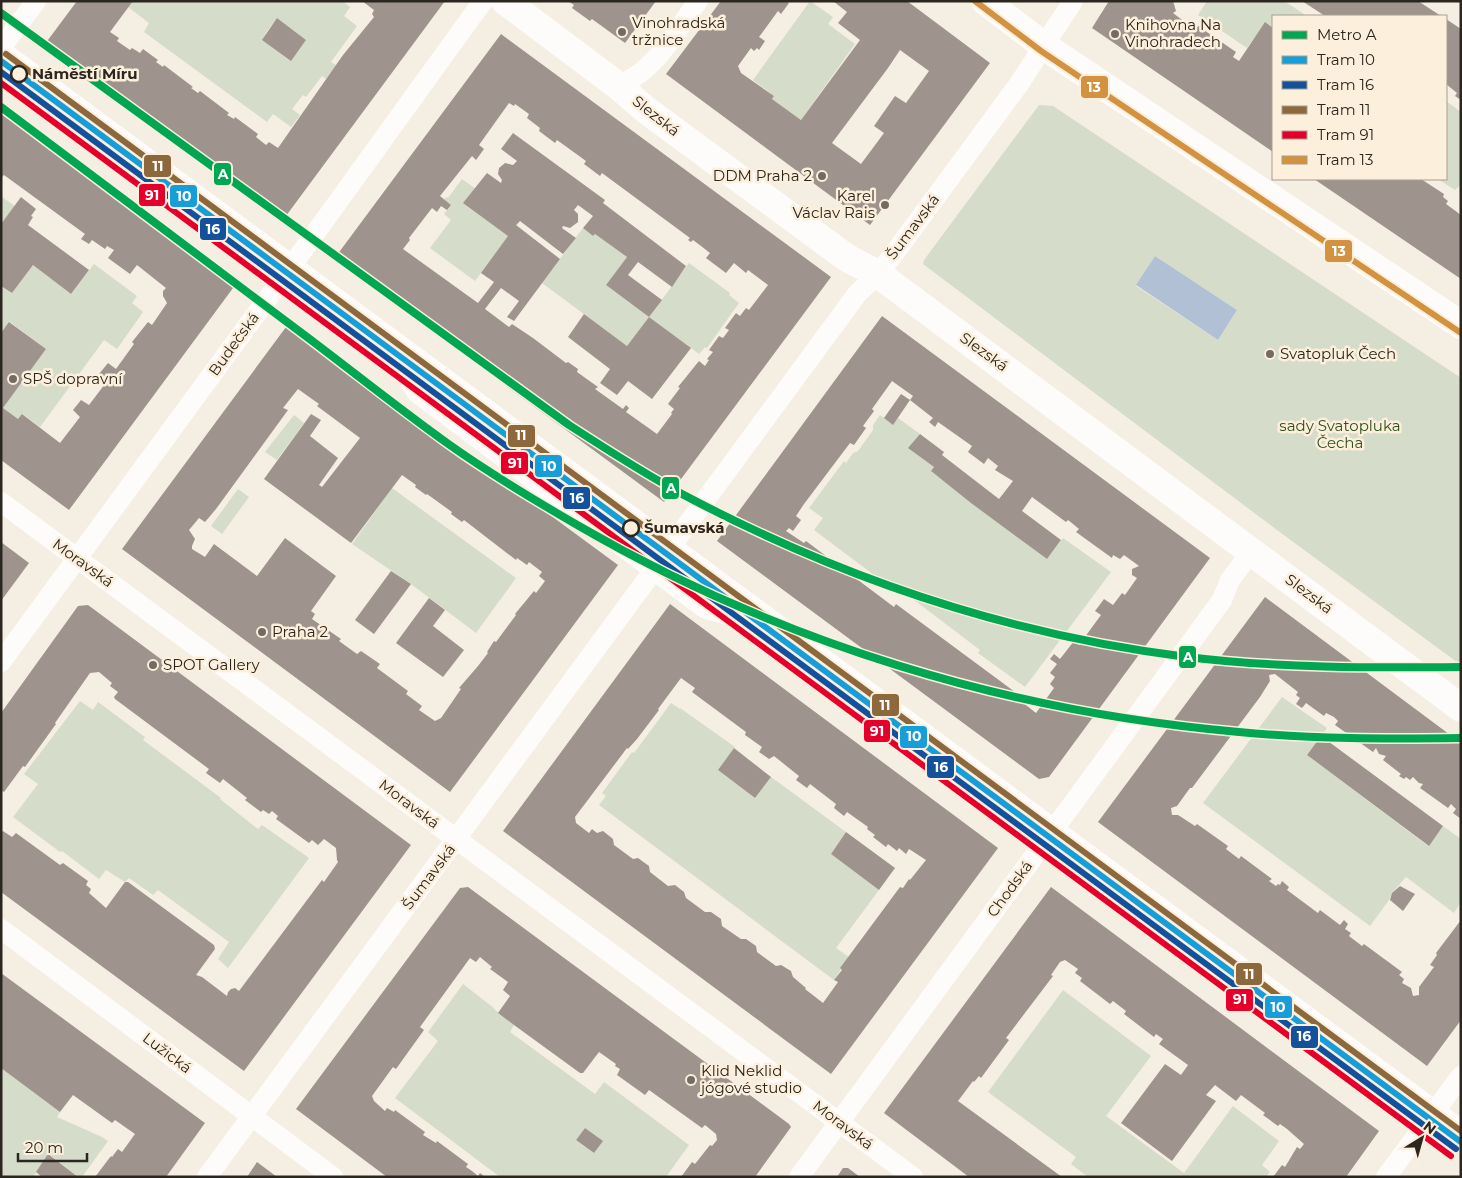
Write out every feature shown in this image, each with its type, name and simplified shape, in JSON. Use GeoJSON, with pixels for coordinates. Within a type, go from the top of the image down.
{"type":"FeatureCollection","features":[{"type":"Feature","properties":{"kind":"street"},"geometry":{"type":"LineString","coordinates":[[1,48],[36,1]]}},
{"type":"Feature","properties":{"kind":"street","name":"Budečská"},"geometry":{"type":"LineString","coordinates":[[1,662],[290,269],[483,1]]}},
{"type":"Feature","properties":{"kind":"street","name":"Slezská"},"geometry":{"type":"LineString","coordinates":[[505,1],[617,85],[646,110],[839,252],[878,274],[1461,708]]}},
{"type":"Feature","properties":{"kind":"street"},"geometry":{"type":"LineString","coordinates":[[617,85],[633,79],[646,68],[664,49],[698,1]]}},
{"type":"Feature","properties":{"kind":"street"},"geometry":{"type":"LineString","coordinates":[[985,1],[1044,46],[1461,325]]}},
{"type":"Feature","properties":{"kind":"street","name":"Šumavská"},"geometry":{"type":"LineString","coordinates":[[207,1177],[457,840],[857,294],[878,274],[1013,92],[1073,1]]}},
{"type":"Feature","properties":{"kind":"street"},"geometry":{"type":"LineString","coordinates":[[1,55],[390,343],[663,558],[767,622],[1461,1135]]}},
{"type":"Feature","properties":{"kind":"street","name":"Moravská"},"geometry":{"type":"LineString","coordinates":[[1,502],[913,1177]]}},
{"type":"Feature","properties":{"kind":"street","name":"Chodská"},"geometry":{"type":"LineString","coordinates":[[799,1177],[838,1121],[1222,600],[1230,580],[1252,551]]}},
{"type":"Feature","properties":{"kind":"street","name":"Lužická"},"geometry":{"type":"LineString","coordinates":[[1,930],[333,1177]]}},
{"type":"Feature","properties":{"kind":"street"},"geometry":{"type":"LineString","coordinates":[[1386,1177],[1461,1076]]}},
{"type":"Feature","properties":{"kind":"green space"},"geometry":{"type":"Polygon","coordinates":[[[133,1],[342,1],[350,7],[344,16],[357,26],[331,62],[336,65],[326,79],[322,76],[306,97],[303,95],[292,109],[300,115],[291,127],[273,114],[267,122],[144,32],[149,23],[128,7],[133,1]],[[277,18],[265,34],[291,60],[306,40],[277,18]]]}},
{"type":"Feature","properties":{"kind":"green space"},"geometry":{"type":"Polygon","coordinates":[[[810,1],[833,17],[828,24],[855,44],[801,120],[772,99],[774,96],[753,80],[810,1]]]}},
{"type":"Feature","properties":{"kind":"green space"},"geometry":{"type":"Polygon","coordinates":[[[1207,1],[1284,1],[1305,15],[1272,15],[1272,27],[1265,23],[1247,48],[1198,15],[1207,1]]]}},
{"type":"Feature","properties":{"kind":"green space"},"geometry":{"type":"Polygon","coordinates":[[[1447,102],[1461,112],[1461,184],[1455,190],[1440,180],[1447,180],[1447,102]]]}},
{"type":"Feature","properties":{"kind":"green space","name":"sady Svatopluka Čecha"},"geometry":{"type":"Polygon","coordinates":[[[1039,105],[1053,106],[1461,378],[1461,665],[1281,533],[923,264],[924,260],[1039,105]],[[1155,256],[1136,286],[1218,340],[1237,310],[1155,256]]]}},
{"type":"Feature","properties":{"kind":"green space"},"geometry":{"type":"Polygon","coordinates":[[[462,179],[520,221],[475,281],[430,248],[451,220],[444,214],[451,205],[444,199],[448,198],[462,179]]]}},
{"type":"Feature","properties":{"kind":"green space"},"geometry":{"type":"Polygon","coordinates":[[[1,198],[15,206],[1,224],[1,198]]]}},
{"type":"Feature","properties":{"kind":"green space"},"geometry":{"type":"Polygon","coordinates":[[[583,228],[593,236],[595,234],[627,257],[606,285],[649,317],[627,346],[542,283],[583,228]]]}},
{"type":"Feature","properties":{"kind":"green space"},"geometry":{"type":"Polygon","coordinates":[[[689,263],[730,293],[729,295],[739,303],[707,348],[705,347],[699,354],[649,317],[689,263]]]}},
{"type":"Feature","properties":{"kind":"green space"},"geometry":{"type":"Polygon","coordinates":[[[94,264],[137,296],[132,303],[143,312],[117,349],[104,340],[40,427],[23,414],[18,419],[3,408],[46,349],[10,322],[1,333],[1,286],[12,293],[33,265],[71,294],[94,264]]]}},
{"type":"Feature","properties":{"kind":"green space"},"geometry":{"type":"Polygon","coordinates":[[[294,415],[304,423],[277,460],[265,452],[294,415]]]}},
{"type":"Feature","properties":{"kind":"green space"},"geometry":{"type":"Polygon","coordinates":[[[880,415],[893,424],[898,418],[920,434],[909,448],[934,467],[931,471],[1047,559],[1063,538],[1111,572],[1025,687],[978,653],[980,650],[905,593],[902,596],[814,530],[823,518],[809,508],[844,461],[846,463],[853,453],[858,451],[873,430],[873,425],[880,415]]]}},
{"type":"Feature","properties":{"kind":"green space"},"geometry":{"type":"Polygon","coordinates":[[[392,488],[516,578],[476,633],[411,584],[352,544],[392,488]]]}},
{"type":"Feature","properties":{"kind":"green space"},"geometry":{"type":"Polygon","coordinates":[[[238,489],[249,497],[222,534],[211,526],[238,489]]]}},
{"type":"Feature","properties":{"kind":"green space"},"geometry":{"type":"Polygon","coordinates":[[[1282,697],[1327,728],[1307,755],[1428,846],[1443,826],[1461,839],[1461,902],[1454,913],[1406,877],[1392,893],[1370,926],[1203,803],[1282,697]]]}},
{"type":"Feature","properties":{"kind":"green space"},"geometry":{"type":"Polygon","coordinates":[[[80,701],[93,710],[98,702],[145,737],[143,740],[221,798],[258,829],[262,825],[309,858],[228,968],[218,959],[229,942],[158,890],[153,895],[129,878],[125,882],[106,870],[99,879],[13,817],[38,784],[24,774],[80,701]]]}},
{"type":"Feature","properties":{"kind":"green space"},"geometry":{"type":"Polygon","coordinates":[[[671,703],[735,747],[718,770],[755,798],[771,777],[846,832],[831,854],[879,890],[836,948],[849,957],[834,980],[599,805],[606,796],[602,793],[671,703]]]}},
{"type":"Feature","properties":{"kind":"green space"},"geometry":{"type":"Polygon","coordinates":[[[463,984],[514,1025],[510,1032],[595,1094],[604,1082],[689,1145],[666,1177],[500,1177],[395,1098],[438,1041],[428,1032],[463,984]],[[585,1128],[576,1140],[594,1153],[602,1141],[585,1128]]]}},
{"type":"Feature","properties":{"kind":"green space"},"geometry":{"type":"Polygon","coordinates":[[[1063,990],[1151,1056],[1106,1116],[1184,1173],[1233,1106],[1279,1141],[1262,1165],[1270,1172],[1266,1177],[1088,1177],[1071,1164],[1076,1157],[988,1092],[1063,990]]]}},
{"type":"Feature","properties":{"kind":"green space"},"geometry":{"type":"Polygon","coordinates":[[[1,1068],[60,1112],[57,1117],[108,1141],[82,1177],[78,1177],[49,1154],[33,1177],[1,1177],[1,1068]]]}},
{"type":"Feature","properties":{"kind":"water"},"geometry":{"type":"Polygon","coordinates":[[[1155,256],[1237,310],[1218,340],[1136,285],[1155,256]]]}},
{"type":"Feature","properties":{"kind":"building"},"geometry":{"type":"Polygon","coordinates":[[[77,1],[133,1],[110,32],[119,38],[117,41],[130,50],[132,48],[140,53],[143,49],[158,60],[156,62],[163,67],[164,65],[193,87],[191,88],[198,93],[200,91],[229,113],[227,115],[234,119],[235,117],[258,134],[256,137],[266,145],[269,142],[278,148],[343,55],[374,17],[372,14],[374,10],[362,1],[445,1],[283,220],[45,44],[77,1]]]}},
{"type":"Feature","properties":{"kind":"building","name":"Vinohradská tržnice"},"geometry":{"type":"Polygon","coordinates":[[[568,1],[656,1],[625,43],[592,19],[590,21],[572,8],[574,5],[568,1]]]}},
{"type":"Feature","properties":{"kind":"building"},"geometry":{"type":"Polygon","coordinates":[[[721,1],[786,1],[789,3],[781,14],[778,11],[759,37],[765,41],[759,50],[757,48],[754,51],[751,48],[738,66],[741,73],[774,96],[772,99],[801,120],[860,40],[838,23],[847,12],[833,1],[907,1],[990,63],[870,225],[666,74],[721,1]],[[900,50],[832,143],[861,164],[884,133],[874,126],[895,96],[906,103],[929,71],[900,50]]]}},
{"type":"Feature","properties":{"kind":"building"},"geometry":{"type":"Polygon","coordinates":[[[1109,1],[1173,1],[1176,11],[1173,13],[1190,28],[1195,31],[1198,26],[1236,52],[1233,57],[1239,61],[1265,22],[1272,27],[1272,151],[1092,28],[1109,1]]]}},
{"type":"Feature","properties":{"kind":"building"},"geometry":{"type":"Polygon","coordinates":[[[1302,1],[1418,1],[1439,15],[1323,15],[1302,1]]]}},
{"type":"Feature","properties":{"kind":"building"},"geometry":{"type":"Polygon","coordinates":[[[277,18],[306,40],[291,61],[262,40],[277,18]]]}},
{"type":"Feature","properties":{"kind":"building"},"geometry":{"type":"Polygon","coordinates":[[[1447,20],[1461,29],[1461,100],[1455,96],[1457,93],[1447,85],[1447,20]]]}},
{"type":"Feature","properties":{"kind":"building"},"geometry":{"type":"Polygon","coordinates":[[[501,34],[831,277],[664,502],[334,259],[501,34]],[[509,103],[479,145],[484,149],[476,160],[472,156],[440,196],[451,205],[447,210],[441,206],[437,212],[432,208],[403,249],[478,303],[494,282],[481,273],[508,236],[463,203],[487,173],[501,183],[502,180],[498,174],[499,168],[505,163],[513,165],[517,161],[501,149],[513,133],[605,200],[603,203],[686,266],[672,287],[638,262],[628,275],[662,300],[649,317],[606,285],[627,257],[595,234],[593,236],[583,228],[593,216],[578,205],[574,210],[578,214],[578,222],[570,228],[563,226],[562,228],[576,238],[563,254],[520,221],[516,225],[560,259],[514,321],[507,317],[519,301],[501,288],[485,309],[509,327],[512,324],[566,363],[568,362],[578,369],[577,372],[598,387],[595,389],[623,409],[626,405],[629,408],[626,412],[657,434],[672,414],[674,409],[668,404],[680,388],[678,387],[699,361],[705,366],[709,360],[707,359],[713,352],[709,350],[719,336],[723,338],[729,330],[725,328],[736,313],[740,316],[746,308],[749,310],[768,285],[748,270],[746,273],[734,263],[726,273],[706,258],[710,253],[693,240],[691,242],[688,240],[690,238],[602,173],[600,176],[584,164],[586,161],[557,140],[555,143],[539,131],[540,128],[527,118],[529,114],[515,104],[514,106],[509,103]]]}},
{"type":"Feature","properties":{"kind":"building"},"geometry":{"type":"Polygon","coordinates":[[[3,112],[236,284],[69,510],[1,460],[1,333],[9,322],[46,349],[3,408],[18,419],[22,414],[60,443],[80,417],[73,410],[81,400],[89,405],[108,380],[99,374],[108,363],[116,369],[134,344],[132,342],[148,322],[152,325],[167,303],[163,296],[163,291],[166,288],[137,265],[130,274],[108,258],[114,250],[107,246],[105,249],[92,240],[89,244],[81,239],[85,234],[4,175],[1,178],[1,113],[3,112]]]}},
{"type":"Feature","properties":{"kind":"building"},"geometry":{"type":"Polygon","coordinates":[[[1315,180],[1423,180],[1444,194],[1443,197],[1448,201],[1446,204],[1461,215],[1461,279],[1315,180]]]}},
{"type":"Feature","properties":{"kind":"building"},"geometry":{"type":"Polygon","coordinates":[[[21,197],[36,209],[28,225],[89,270],[71,294],[33,265],[12,293],[1,286],[1,224],[21,197]]]}},
{"type":"Feature","properties":{"kind":"building"},"geometry":{"type":"Polygon","coordinates":[[[584,314],[627,346],[649,317],[691,348],[652,399],[628,381],[617,395],[600,383],[610,369],[568,337],[584,314]]]}},
{"type":"Feature","properties":{"kind":"building"},"geometry":{"type":"Polygon","coordinates":[[[882,316],[1210,558],[1049,777],[1039,779],[717,541],[882,316]],[[892,381],[872,409],[874,411],[863,426],[866,428],[854,445],[850,443],[796,516],[801,520],[793,531],[789,528],[786,531],[804,543],[806,541],[894,607],[896,604],[1019,695],[1017,698],[1036,713],[1054,688],[1050,684],[1055,677],[1050,673],[1057,664],[1050,659],[1054,654],[1060,659],[1074,641],[1079,645],[1101,615],[1095,611],[1104,599],[1113,605],[1122,593],[1125,595],[1137,578],[1132,575],[1132,569],[1139,566],[1124,555],[1120,559],[1113,555],[1112,558],[1076,532],[1079,529],[1068,520],[1066,522],[1032,497],[1022,511],[1061,540],[1047,559],[971,503],[931,471],[934,467],[908,448],[920,434],[944,452],[942,455],[999,499],[1013,481],[995,470],[998,466],[988,458],[984,464],[968,452],[972,446],[938,422],[935,427],[929,422],[933,418],[910,400],[913,396],[892,381]]]}},
{"type":"Feature","properties":{"kind":"building"},"geometry":{"type":"Polygon","coordinates":[[[289,323],[618,565],[450,792],[122,549],[289,323]],[[298,389],[283,408],[288,410],[216,509],[205,522],[199,518],[189,530],[195,539],[192,549],[205,557],[214,544],[257,576],[285,538],[336,576],[311,611],[315,614],[312,619],[341,639],[339,641],[357,654],[361,651],[380,664],[377,668],[408,691],[406,694],[422,706],[419,710],[435,721],[441,718],[461,689],[459,688],[488,653],[494,641],[496,642],[515,614],[545,581],[539,576],[542,572],[529,562],[527,565],[517,558],[516,560],[464,520],[462,522],[451,514],[452,512],[415,487],[416,485],[402,475],[351,543],[264,479],[311,414],[321,420],[310,436],[338,458],[319,485],[322,487],[360,438],[317,406],[319,404],[298,389]]]}},
{"type":"Feature","properties":{"kind":"building"},"geometry":{"type":"Polygon","coordinates":[[[901,394],[910,400],[893,425],[884,418],[901,394]]]}},
{"type":"Feature","properties":{"kind":"building"},"geometry":{"type":"Polygon","coordinates":[[[1,542],[29,563],[1,601],[1,542]]]}},
{"type":"Feature","properties":{"kind":"building"},"geometry":{"type":"Polygon","coordinates":[[[391,571],[411,584],[374,634],[355,620],[391,571]]]}},
{"type":"Feature","properties":{"kind":"building"},"geometry":{"type":"Polygon","coordinates":[[[1265,597],[1461,743],[1461,819],[1453,813],[1456,809],[1451,804],[1448,808],[1420,788],[1423,784],[1413,777],[1410,780],[1399,776],[1401,774],[1383,760],[1386,756],[1379,754],[1376,748],[1373,752],[1335,725],[1338,721],[1334,717],[1326,713],[1324,716],[1306,703],[1302,708],[1296,704],[1300,698],[1296,695],[1298,692],[1275,674],[1269,675],[1270,681],[1260,697],[1192,788],[1190,788],[1177,806],[1171,808],[1172,815],[1178,815],[1195,826],[1197,824],[1228,846],[1226,849],[1239,859],[1241,856],[1272,879],[1269,881],[1276,886],[1280,885],[1282,881],[1289,887],[1287,890],[1318,913],[1320,910],[1340,925],[1344,920],[1348,924],[1345,929],[1351,933],[1349,936],[1362,946],[1364,944],[1402,972],[1399,975],[1404,979],[1402,983],[1411,988],[1413,996],[1419,995],[1419,987],[1434,967],[1430,965],[1437,955],[1436,953],[1461,920],[1461,1020],[1427,1066],[1098,822],[1265,597]]]}},
{"type":"Feature","properties":{"kind":"building"},"geometry":{"type":"Polygon","coordinates":[[[429,598],[445,610],[433,626],[464,650],[443,677],[396,643],[429,598]]]}},
{"type":"Feature","properties":{"kind":"building"},"geometry":{"type":"Polygon","coordinates":[[[670,604],[998,848],[831,1074],[503,831],[670,604]],[[681,678],[637,739],[627,748],[575,817],[576,823],[589,833],[592,829],[597,833],[603,831],[613,839],[614,845],[633,859],[638,858],[649,866],[650,872],[668,886],[675,885],[684,892],[686,898],[705,912],[711,912],[721,919],[722,926],[741,939],[746,939],[756,946],[757,952],[776,966],[781,965],[791,971],[793,977],[805,989],[823,1003],[838,982],[834,980],[842,970],[840,968],[900,887],[903,888],[926,860],[909,849],[906,854],[899,848],[897,851],[888,844],[886,847],[873,837],[875,835],[867,829],[868,827],[847,812],[844,816],[834,808],[836,804],[810,784],[807,788],[796,780],[799,776],[774,756],[769,759],[759,752],[762,747],[745,735],[746,732],[692,692],[695,688],[681,678]]]}},
{"type":"Feature","properties":{"kind":"building"},"geometry":{"type":"Polygon","coordinates":[[[88,605],[411,845],[244,1071],[1,892],[1,833],[3,831],[12,837],[16,833],[60,865],[63,863],[88,881],[86,885],[91,889],[89,893],[106,908],[125,882],[128,882],[214,945],[215,949],[196,975],[202,977],[227,996],[231,989],[235,988],[239,991],[322,880],[324,882],[338,862],[336,848],[324,839],[318,845],[312,840],[309,843],[276,819],[278,816],[272,811],[269,814],[263,810],[261,812],[223,779],[220,783],[206,773],[209,769],[115,699],[114,697],[118,692],[110,686],[112,683],[99,672],[90,673],[25,767],[23,766],[4,792],[1,790],[1,713],[78,606],[88,605]]]}},
{"type":"Feature","properties":{"kind":"building"},"geometry":{"type":"Polygon","coordinates":[[[1321,736],[1443,826],[1429,846],[1307,755],[1321,736]]]}},
{"type":"Feature","properties":{"kind":"building"},"geometry":{"type":"Polygon","coordinates":[[[734,748],[771,777],[755,798],[718,770],[734,748]]]}},
{"type":"Feature","properties":{"kind":"building"},"geometry":{"type":"Polygon","coordinates":[[[846,832],[895,868],[879,890],[831,854],[846,832]]]}},
{"type":"Feature","properties":{"kind":"building"},"geometry":{"type":"Polygon","coordinates":[[[1400,886],[1415,894],[1403,911],[1390,900],[1392,893],[1400,886]]]}},
{"type":"Feature","properties":{"kind":"building"},"geometry":{"type":"Polygon","coordinates":[[[468,887],[789,1124],[791,1127],[755,1177],[681,1177],[692,1162],[695,1164],[710,1145],[712,1146],[717,1140],[716,1134],[705,1125],[702,1128],[649,1090],[645,1095],[617,1075],[620,1069],[599,1052],[583,1073],[580,1073],[498,1013],[510,996],[503,990],[508,982],[490,969],[492,967],[480,957],[476,962],[470,958],[420,1027],[424,1030],[396,1069],[393,1067],[372,1096],[374,1101],[385,1111],[387,1108],[394,1112],[395,1110],[425,1132],[423,1135],[436,1143],[437,1141],[468,1164],[466,1167],[478,1176],[480,1173],[485,1177],[387,1177],[296,1109],[460,888],[468,887]]]}},
{"type":"Feature","properties":{"kind":"building"},"geometry":{"type":"Polygon","coordinates":[[[1051,887],[1379,1131],[1346,1177],[1273,1177],[1282,1165],[1285,1167],[1297,1147],[1300,1149],[1304,1144],[1280,1124],[1278,1126],[1263,1115],[1265,1113],[1241,1095],[1236,1101],[1215,1085],[1206,1095],[1216,1101],[1172,1161],[1121,1123],[1165,1064],[1181,1075],[1188,1065],[1159,1044],[1163,1039],[1156,1034],[1154,1037],[1124,1014],[1126,1011],[1113,1001],[1110,1004],[1080,981],[1082,978],[1075,973],[1078,969],[1065,960],[1060,962],[1051,975],[1053,976],[1006,1038],[1009,1040],[981,1078],[979,1076],[973,1081],[958,1101],[1062,1177],[969,1177],[884,1113],[1051,887]]]}},
{"type":"Feature","properties":{"kind":"building"},"geometry":{"type":"Polygon","coordinates":[[[1,973],[205,1123],[166,1177],[95,1177],[118,1149],[122,1152],[135,1134],[115,1120],[112,1123],[73,1095],[60,1112],[1,1068],[1,973]]]}},
{"type":"Feature","properties":{"kind":"building"},"geometry":{"type":"Polygon","coordinates":[[[585,1128],[603,1141],[594,1153],[576,1140],[585,1128]]]}},
{"type":"Feature","properties":{"kind":"building"},"geometry":{"type":"Polygon","coordinates":[[[48,1154],[78,1177],[42,1177],[36,1172],[48,1154]]]}},
{"type":"Feature","properties":{"kind":"building"},"geometry":{"type":"Polygon","coordinates":[[[257,1162],[277,1177],[247,1177],[257,1162]]]}},
{"type":"Feature","properties":{"kind":"building"},"geometry":{"type":"Polygon","coordinates":[[[843,1168],[848,1168],[860,1177],[837,1177],[843,1168]]]}},
{"type":"Feature","properties":{"kind":"metro line","name":"A"},"geometry":{"type":"LineString","coordinates":[[1,13],[569,425],[682,494],[803,552],[864,577],[927,599],[1055,634],[1121,647],[1221,661],[1358,667],[1461,667]]}},
{"type":"Feature","properties":{"kind":"metro line","name":"A"},"geometry":{"type":"LineString","coordinates":[[1,107],[463,454],[579,526],[656,568],[735,605],[815,637],[898,665],[981,689],[1066,708],[1152,722],[1239,732],[1350,738],[1461,738]]}},
{"type":"Feature","properties":{"kind":"tram line","name":"13"},"geometry":{"type":"LineString","coordinates":[[975,1],[1041,51],[1461,333]]}},
{"type":"Feature","properties":{"kind":"tram line","name":"11"},"geometry":{"type":"LineString","coordinates":[[6,54],[1461,1131]]}},
{"type":"Feature","properties":{"kind":"tram line","name":"10"},"geometry":{"type":"LineString","coordinates":[[1,61],[1461,1142]]}},
{"type":"Feature","properties":{"kind":"tram line","name":"16"},"geometry":{"type":"LineString","coordinates":[[1,72],[1456,1149]]}},
{"type":"Feature","properties":{"kind":"tram line","name":"91"},"geometry":{"type":"LineString","coordinates":[[1,83],[1451,1156]]}},
{"type":"Feature","properties":{"kind":"place","name":"Vinohradská tržnice"},"geometry":{"type":"Point","coordinates":[622,32]}},
{"type":"Feature","properties":{"kind":"place","name":"Knihovna Na Vinohradech"},"geometry":{"type":"Point","coordinates":[1115,34]}},
{"type":"Feature","properties":{"kind":"place","name":"Náměstí Míru"},"geometry":{"type":"Point","coordinates":[19,74]}},
{"type":"Feature","properties":{"kind":"place","name":"DDM Praha 2"},"geometry":{"type":"Point","coordinates":[822,176]}},
{"type":"Feature","properties":{"kind":"place","name":"Karel Václav Rais"},"geometry":{"type":"Point","coordinates":[885,205]}},
{"type":"Feature","properties":{"kind":"place","name":"Svatopluk Čech"},"geometry":{"type":"Point","coordinates":[1270,354]}},
{"type":"Feature","properties":{"kind":"place","name":"SPŠ dopravní"},"geometry":{"type":"Point","coordinates":[13,379]}},
{"type":"Feature","properties":{"kind":"place","name":"Šumavská"},"geometry":{"type":"Point","coordinates":[631,528]}},
{"type":"Feature","properties":{"kind":"place","name":"Praha 2"},"geometry":{"type":"Point","coordinates":[262,632]}},
{"type":"Feature","properties":{"kind":"place","name":"SPOT Gallery"},"geometry":{"type":"Point","coordinates":[153,665]}},
{"type":"Feature","properties":{"kind":"place","name":"Klid Neklid jógové studio"},"geometry":{"type":"Point","coordinates":[691,1080]}}]}
